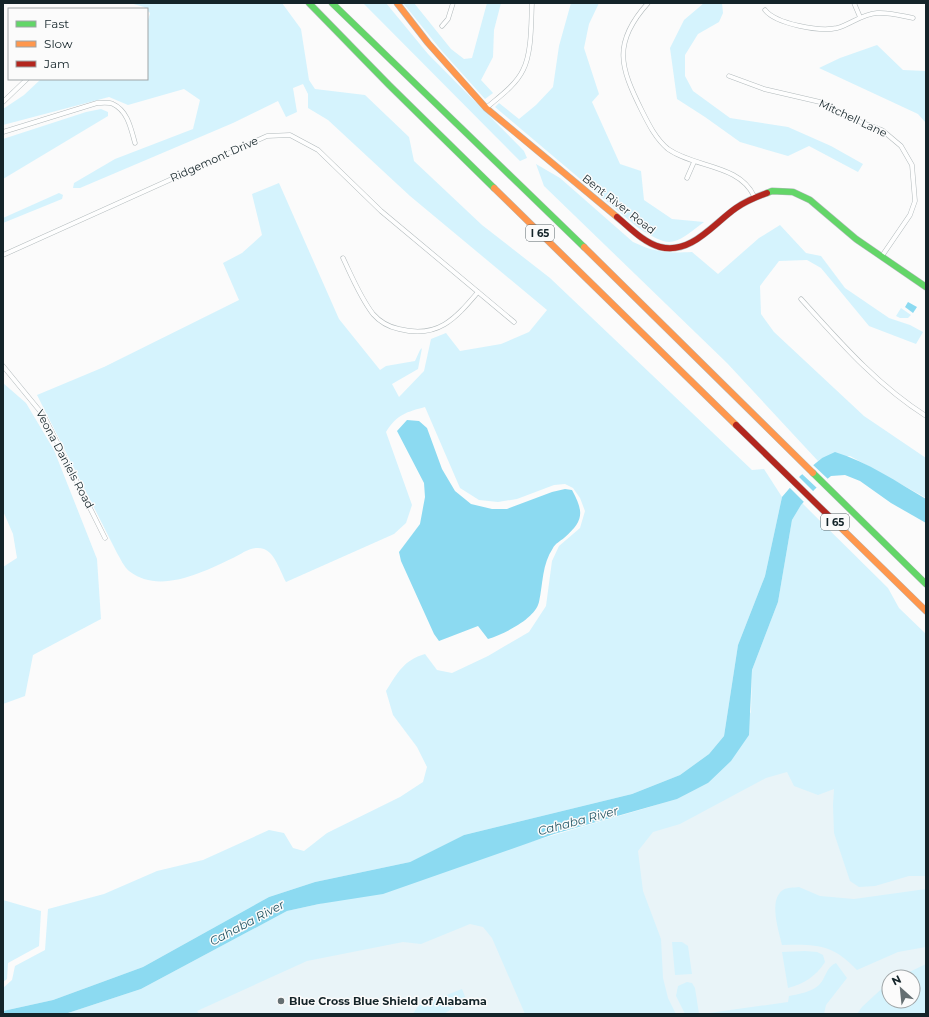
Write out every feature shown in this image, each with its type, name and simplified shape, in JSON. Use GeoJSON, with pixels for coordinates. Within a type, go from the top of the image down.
{"type":"FeatureCollection","features":[{"type":"Feature","properties":{"kind":"main road","name":"I 65"},"geometry":{"type":"LineString","coordinates":[[309,3],[389,85],[926,611]]}},
{"type":"Feature","properties":{"kind":"main road","name":"I 65"},"geometry":{"type":"LineString","coordinates":[[332,3],[655,316],[926,584]]}},
{"type":"Feature","properties":{"kind":"main road","name":"Bent River Road"},"geometry":{"type":"LineString","coordinates":[[397,3],[428,43],[486,108],[641,236],[660,247],[682,247],[695,242],[734,208],[754,196],[765,192],[782,191],[801,194],[813,201],[836,223],[926,287]]}},
{"type":"Feature","properties":{"kind":"street"},"geometry":{"type":"LineString","coordinates":[[442,26],[448,19],[453,3]]}},
{"type":"Feature","properties":{"kind":"street"},"geometry":{"type":"LineString","coordinates":[[486,108],[512,85],[523,71],[528,57],[532,3]]}},
{"type":"Feature","properties":{"kind":"street"},"geometry":{"type":"LineString","coordinates":[[648,3],[635,18],[626,36],[623,59],[626,74],[647,121],[660,140],[673,152],[694,162],[739,178],[748,185],[754,196]]}},
{"type":"Feature","properties":{"kind":"street"},"geometry":{"type":"LineString","coordinates":[[854,3],[860,17]]}},
{"type":"Feature","properties":{"kind":"street"},"geometry":{"type":"LineString","coordinates":[[765,10],[774,18],[781,21],[823,29],[842,26],[860,17],[883,12],[913,18]]}},
{"type":"Feature","properties":{"kind":"street","name":"Mitchell Lane"},"geometry":{"type":"LineString","coordinates":[[729,76],[776,92],[820,102],[858,121],[882,130],[901,146],[912,165],[915,201],[910,215],[882,256]]}},
{"type":"Feature","properties":{"kind":"street"},"geometry":{"type":"LineString","coordinates":[[3,102],[26,80]]}},
{"type":"Feature","properties":{"kind":"street"},"geometry":{"type":"LineString","coordinates":[[3,132],[97,103],[113,103],[123,111],[135,143]]}},
{"type":"Feature","properties":{"kind":"street","name":"Ridgemont Drive"},"geometry":{"type":"LineString","coordinates":[[3,255],[259,139],[267,136],[290,135],[318,150],[381,211],[514,322]]}},
{"type":"Feature","properties":{"kind":"street"},"geometry":{"type":"LineString","coordinates":[[687,178],[694,162]]}},
{"type":"Feature","properties":{"kind":"street"},"geometry":{"type":"LineString","coordinates":[[343,258],[359,294],[374,315],[388,326],[410,332],[431,332],[448,324],[478,292]]}},
{"type":"Feature","properties":{"kind":"street"},"geometry":{"type":"LineString","coordinates":[[801,299],[857,360],[906,403],[926,416]]}},
{"type":"Feature","properties":{"kind":"street","name":"Veona Daniels Road"},"geometry":{"type":"LineString","coordinates":[[3,366],[44,416],[105,538]]}},
{"type":"Feature","properties":{"kind":"shaded area"},"geometry":{"type":"Polygon","coordinates":[[[130,3],[282,3],[301,29],[309,80],[315,89],[365,95],[409,137],[414,161],[482,225],[550,278],[752,470],[764,469],[782,497],[765,576],[738,645],[724,736],[709,754],[680,775],[632,794],[464,835],[410,862],[315,882],[269,897],[143,967],[53,1000],[3,1011],[3,988],[12,980],[15,966],[45,950],[48,909],[104,894],[157,871],[203,860],[269,830],[284,833],[293,848],[304,851],[327,833],[400,797],[423,782],[427,767],[417,747],[393,715],[386,691],[394,678],[407,663],[425,654],[437,670],[452,673],[488,656],[529,632],[546,606],[552,561],[559,546],[580,528],[585,511],[580,498],[573,488],[565,484],[554,485],[517,499],[498,502],[479,500],[460,488],[425,407],[413,410],[398,417],[386,432],[412,505],[406,523],[394,534],[286,582],[277,564],[268,551],[260,548],[248,550],[221,564],[181,579],[154,581],[141,578],[127,569],[117,553],[37,395],[104,367],[239,300],[223,263],[242,253],[262,235],[252,194],[279,183],[339,319],[380,370],[386,366],[415,361],[422,348],[418,369],[392,384],[399,397],[424,371],[431,339],[446,333],[460,351],[501,344],[529,332],[547,310],[410,196],[328,120],[308,108],[308,94],[303,84],[293,88],[297,112],[286,117],[278,101],[233,123],[80,188],[73,188],[74,183],[115,159],[193,129],[200,100],[184,89],[128,105],[109,97],[3,125],[3,109],[24,95],[40,80],[148,80],[148,20],[150,13],[148,8],[130,3]]]}},
{"type":"Feature","properties":{"kind":"shaded area"},"geometry":{"type":"Polygon","coordinates":[[[363,3],[386,3],[428,54],[524,151],[527,158],[520,161],[363,3]]]}},
{"type":"Feature","properties":{"kind":"shaded area"},"geometry":{"type":"Polygon","coordinates":[[[403,3],[414,3],[451,49],[464,59],[472,58],[487,3],[501,3],[494,30],[493,57],[481,80],[493,93],[485,99],[441,50],[403,3]]]}},
{"type":"Feature","properties":{"kind":"shaded area"},"geometry":{"type":"Polygon","coordinates":[[[571,3],[599,3],[589,24],[584,48],[599,94],[592,102],[620,164],[641,171],[644,200],[672,219],[704,222],[678,240],[672,242],[657,239],[637,227],[495,107],[499,103],[519,119],[536,105],[553,87],[559,46],[571,3]]]}},
{"type":"Feature","properties":{"kind":"shaded area"},"geometry":{"type":"Polygon","coordinates":[[[704,3],[722,3],[723,13],[719,22],[698,34],[685,55],[685,76],[693,91],[730,118],[788,127],[831,146],[863,164],[858,172],[809,146],[788,156],[740,142],[677,99],[670,48],[684,20],[704,3]]]}},
{"type":"Feature","properties":{"kind":"shaded area"},"geometry":{"type":"Polygon","coordinates":[[[877,45],[903,70],[926,71],[926,123],[918,114],[819,68],[840,58],[877,45]]]}},
{"type":"Feature","properties":{"kind":"shaded area"},"geometry":{"type":"Polygon","coordinates":[[[101,109],[108,112],[108,116],[3,179],[3,139],[86,112],[101,109]]]}},
{"type":"Feature","properties":{"kind":"shaded area"},"geometry":{"type":"Polygon","coordinates":[[[536,164],[560,178],[633,242],[662,252],[692,252],[718,274],[759,238],[780,225],[806,253],[821,256],[845,288],[889,318],[910,325],[923,332],[916,344],[869,326],[821,268],[807,260],[779,261],[760,286],[761,314],[774,332],[864,416],[926,458],[926,498],[850,456],[822,458],[818,461],[727,363],[544,186],[536,164]]]}},
{"type":"Feature","properties":{"kind":"shaded area"},"geometry":{"type":"Polygon","coordinates":[[[59,193],[63,195],[62,199],[3,223],[3,218],[59,193]]]}},
{"type":"Feature","properties":{"kind":"shaded area"},"geometry":{"type":"Polygon","coordinates":[[[901,308],[911,315],[908,318],[900,318],[896,316],[901,308]]]}},
{"type":"Feature","properties":{"kind":"shaded area"},"geometry":{"type":"Polygon","coordinates":[[[3,383],[26,403],[54,450],[97,559],[101,619],[33,655],[25,696],[3,704],[3,567],[17,558],[13,534],[3,511],[3,383]]]}},
{"type":"Feature","properties":{"kind":"shaded area"},"geometry":{"type":"Polygon","coordinates":[[[802,503],[888,588],[899,608],[926,634],[926,876],[909,876],[875,886],[859,887],[850,881],[834,833],[834,789],[818,795],[794,786],[787,772],[766,778],[680,824],[653,832],[638,851],[643,891],[661,939],[663,978],[668,998],[676,1014],[525,1014],[492,938],[483,927],[470,924],[421,944],[403,942],[307,961],[197,1011],[199,1014],[65,1014],[141,989],[287,911],[319,904],[677,799],[708,783],[751,712],[752,670],[778,602],[792,520],[802,503]]]}},
{"type":"Feature","properties":{"kind":"shaded area"},"geometry":{"type":"Polygon","coordinates":[[[926,737],[926,1014],[141,1014],[794,749],[926,737]]]}},
{"type":"Feature","properties":{"kind":"shaded area"},"geometry":{"type":"Polygon","coordinates":[[[799,887],[820,896],[854,899],[926,889],[926,947],[898,952],[857,970],[840,955],[823,947],[782,945],[777,924],[775,908],[776,901],[783,890],[799,887]]]}},
{"type":"Feature","properties":{"kind":"shaded area"},"geometry":{"type":"Polygon","coordinates":[[[3,900],[41,911],[39,946],[8,963],[7,979],[3,982],[3,900]]]}},
{"type":"Feature","properties":{"kind":"shaded area"},"geometry":{"type":"Polygon","coordinates":[[[672,942],[682,942],[688,946],[692,974],[675,975],[672,942]]]}},
{"type":"Feature","properties":{"kind":"shaded area"},"geometry":{"type":"Polygon","coordinates":[[[782,952],[817,952],[823,955],[825,962],[809,979],[788,988],[782,952]]]}},
{"type":"Feature","properties":{"kind":"shaded area"},"geometry":{"type":"Polygon","coordinates":[[[836,963],[847,978],[826,1005],[824,1014],[702,1014],[788,1002],[789,996],[809,991],[819,985],[830,967],[836,963]]]}},
{"type":"Feature","properties":{"kind":"shaded area"},"geometry":{"type":"Polygon","coordinates":[[[926,964],[926,1014],[857,1014],[862,1007],[881,989],[881,1009],[921,1009],[921,969],[916,969],[926,964]]]}},
{"type":"Feature","properties":{"kind":"shaded area"},"geometry":{"type":"Polygon","coordinates":[[[687,982],[692,983],[695,988],[699,1014],[685,1014],[676,996],[678,986],[687,982]]]}},
{"type":"Feature","properties":{"kind":"shaded area"},"geometry":{"type":"Polygon","coordinates":[[[462,989],[466,999],[444,1014],[413,1014],[418,1006],[462,989]]]}},
{"type":"Feature","properties":{"kind":"water"},"geometry":{"type":"Polygon","coordinates":[[[908,302],[917,307],[913,313],[905,307],[908,302]]]}},
{"type":"Feature","properties":{"kind":"water"},"geometry":{"type":"Polygon","coordinates":[[[407,420],[419,421],[427,428],[442,469],[455,491],[471,504],[492,509],[507,509],[552,492],[565,489],[572,490],[579,504],[580,516],[575,526],[571,532],[555,545],[549,554],[545,567],[539,602],[536,608],[525,620],[502,634],[488,639],[478,626],[439,641],[434,634],[401,561],[399,552],[420,524],[425,497],[424,483],[397,431],[407,420]]]}},
{"type":"Feature","properties":{"kind":"water","name":"Cahaba River"},"geometry":{"type":"Polygon","coordinates":[[[835,452],[871,467],[926,499],[926,523],[891,503],[860,481],[845,475],[831,476],[815,489],[801,505],[792,520],[778,602],[752,670],[749,735],[731,761],[708,783],[677,799],[554,834],[383,894],[319,904],[287,911],[141,989],[65,1014],[3,1014],[3,1011],[53,1000],[143,967],[269,897],[315,882],[410,862],[464,835],[632,794],[680,775],[709,754],[724,736],[738,645],[765,576],[782,497],[800,476],[822,458],[835,452]]]}},
{"type":"Feature","properties":{"kind":"pier"},"geometry":{"type":"Polygon","coordinates":[[[812,464],[829,480],[818,489],[801,473],[812,464]]]}},
{"type":"Feature","properties":{"kind":"pier"},"geometry":{"type":"Polygon","coordinates":[[[798,476],[814,492],[805,503],[788,486],[798,476]]]}},
{"type":"Feature","properties":{"kind":"traffic: fast"},"geometry":{"type":"LineString","coordinates":[[309,3],[389,85],[494,188]]}},
{"type":"Feature","properties":{"kind":"traffic: fast"},"geometry":{"type":"LineString","coordinates":[[332,3],[584,247]]}},
{"type":"Feature","properties":{"kind":"traffic: fast"},"geometry":{"type":"LineString","coordinates":[[767,193],[772,191],[793,192],[810,200],[856,239],[926,287]]}},
{"type":"Feature","properties":{"kind":"traffic: fast"},"geometry":{"type":"LineString","coordinates":[[813,473],[926,584]]}},
{"type":"Feature","properties":{"kind":"traffic: slow"},"geometry":{"type":"LineString","coordinates":[[397,3],[428,43],[486,108],[617,217]]}},
{"type":"Feature","properties":{"kind":"traffic: slow"},"geometry":{"type":"LineString","coordinates":[[494,188],[736,425]]}},
{"type":"Feature","properties":{"kind":"traffic: slow"},"geometry":{"type":"LineString","coordinates":[[584,247],[813,473]]}},
{"type":"Feature","properties":{"kind":"traffic: slow"},"geometry":{"type":"LineString","coordinates":[[833,520],[926,611]]}},
{"type":"Feature","properties":{"kind":"traffic: jam"},"geometry":{"type":"LineString","coordinates":[[617,217],[637,234],[654,245],[671,248],[682,247],[701,236],[727,215],[751,199],[767,193]]}},
{"type":"Feature","properties":{"kind":"traffic: jam"},"geometry":{"type":"LineString","coordinates":[[736,425],[833,520]]}},
{"type":"Feature","properties":{"kind":"place","name":"Blue Cross Blue Shield of Alabama"},"geometry":{"type":"Point","coordinates":[281,1001]}}]}
